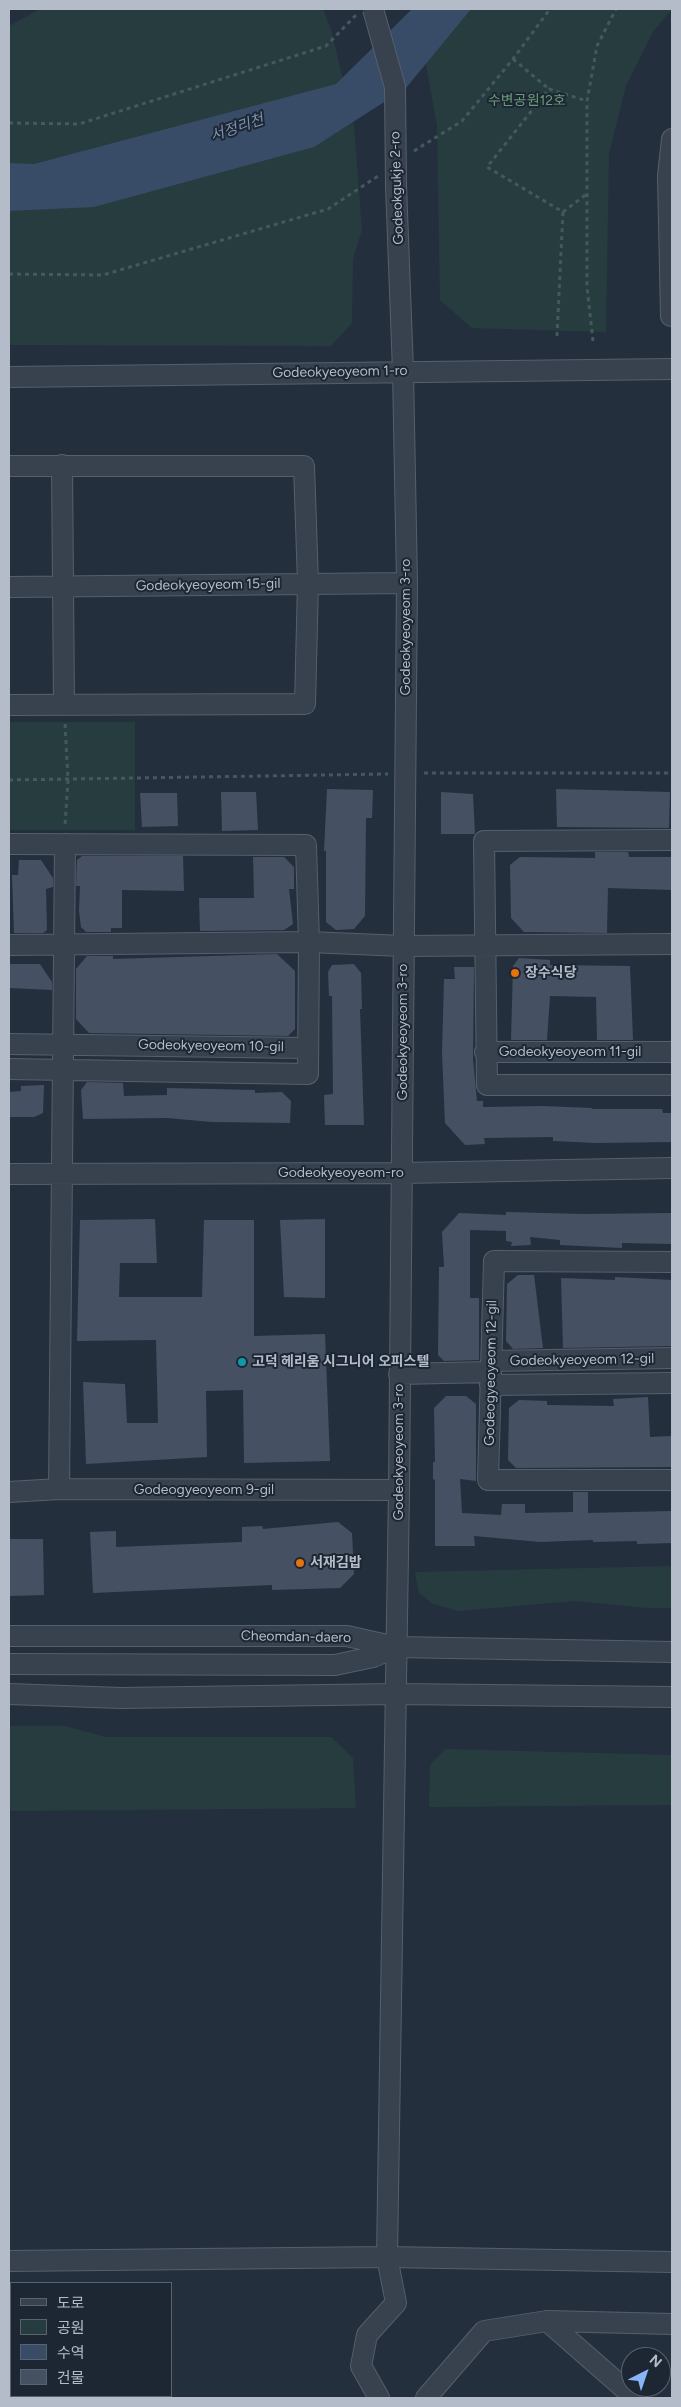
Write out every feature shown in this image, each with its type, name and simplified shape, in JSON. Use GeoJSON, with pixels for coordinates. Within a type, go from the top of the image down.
{"type":"FeatureCollection","features":[{"type":"Feature","properties":{"kind":"street","name":"Godeokgukje 2-ro"},"geometry":{"type":"LineString","coordinates":[[373,9],[395,87],[389,179],[403,371]]}},
{"type":"Feature","properties":{"kind":"street"},"geometry":{"type":"LineString","coordinates":[[671,316],[670,176],[672,139]]}},
{"type":"Feature","properties":{"kind":"street","name":"Godeokyeoyeom 1-ro"},"geometry":{"type":"LineString","coordinates":[[9,378],[403,371],[672,369]]}},
{"type":"Feature","properties":{"kind":"street","name":"Godeokyeoyeom 3-ro"},"geometry":{"type":"LineString","coordinates":[[379,2398],[362,2366],[367,2335],[396,2303],[388,2257],[399,1490],[407,583],[403,371]]}},
{"type":"Feature","properties":{"kind":"street"},"geometry":{"type":"LineString","coordinates":[[62,465],[64,705]]}},
{"type":"Feature","properties":{"kind":"street"},"geometry":{"type":"LineString","coordinates":[[9,466],[304,466],[308,583],[304,704],[9,706]]}},
{"type":"Feature","properties":{"kind":"street","name":"Godeokyeoyeom 15-gil"},"geometry":{"type":"LineString","coordinates":[[9,587],[407,583]]}},
{"type":"Feature","properties":{"kind":"street","name":"Godeokyeoyeom 11-gil"},"geometry":{"type":"LineString","coordinates":[[672,840],[484,841],[486,1052],[672,1052]]}},
{"type":"Feature","properties":{"kind":"street"},"geometry":{"type":"LineString","coordinates":[[9,844],[306,845],[309,942],[308,1074],[63,1068],[9,1069]]}},
{"type":"Feature","properties":{"kind":"street"},"geometry":{"type":"LineString","coordinates":[[59,1489],[65,844]]}},
{"type":"Feature","properties":{"kind":"street"},"geometry":{"type":"LineString","coordinates":[[9,945],[309,942],[403,946],[672,944]]}},
{"type":"Feature","properties":{"kind":"street","name":"Godeokyeoyeom 10-gil"},"geometry":{"type":"LineString","coordinates":[[9,1044],[63,1043],[307,1048]]}},
{"type":"Feature","properties":{"kind":"street"},"geometry":{"type":"LineString","coordinates":[[486,1052],[487,1085],[672,1085]]}},
{"type":"Feature","properties":{"kind":"street","name":"Godeokyeoyeom-ro"},"geometry":{"type":"LineString","coordinates":[[9,1174],[402,1173],[672,1168]]}},
{"type":"Feature","properties":{"kind":"street","name":"Godeogyeoyeom 12-gil"},"geometry":{"type":"LineString","coordinates":[[672,1262],[494,1261],[488,1480],[672,1480]]}},
{"type":"Feature","properties":{"kind":"street","name":"Godeokyeoyeom 12-gil"},"geometry":{"type":"LineString","coordinates":[[491,1373],[672,1358]]}},
{"type":"Feature","properties":{"kind":"street"},"geometry":{"type":"LineString","coordinates":[[399,1374],[491,1373],[672,1384]]}},
{"type":"Feature","properties":{"kind":"street","name":"Godeogyeoyeom 9-gil"},"geometry":{"type":"LineString","coordinates":[[9,1492],[59,1489],[399,1490]]}},
{"type":"Feature","properties":{"kind":"street","name":"Cheomdan-daero"},"geometry":{"type":"LineString","coordinates":[[9,1636],[347,1636],[396,1647],[672,1652]]}},
{"type":"Feature","properties":{"kind":"street"},"geometry":{"type":"LineString","coordinates":[[9,1664],[336,1665],[373,1657],[396,1647]]}},
{"type":"Feature","properties":{"kind":"street"},"geometry":{"type":"LineString","coordinates":[[9,1694],[121,1698],[396,1694],[672,1697]]}},
{"type":"Feature","properties":{"kind":"street"},"geometry":{"type":"LineString","coordinates":[[9,2261],[388,2257],[672,2262]]}},
{"type":"Feature","properties":{"kind":"street"},"geometry":{"type":"LineString","coordinates":[[547,2320],[635,2398]]}},
{"type":"Feature","properties":{"kind":"street"},"geometry":{"type":"LineString","coordinates":[[426,2398],[484,2331],[547,2320],[672,2324]]}},
{"type":"Feature","properties":{"kind":"path"},"geometry":{"type":"LineString","coordinates":[[9,123],[79,124],[326,46],[362,9]]}},
{"type":"Feature","properties":{"kind":"path"},"geometry":{"type":"LineString","coordinates":[[413,152],[462,121],[513,59],[550,9]]}},
{"type":"Feature","properties":{"kind":"path"},"geometry":{"type":"LineString","coordinates":[[593,342],[587,287],[587,101],[597,46],[616,9]]}},
{"type":"Feature","properties":{"kind":"path"},"geometry":{"type":"LineString","coordinates":[[513,59],[549,89],[587,101]]}},
{"type":"Feature","properties":{"kind":"path"},"geometry":{"type":"LineString","coordinates":[[549,89],[487,167],[562,212]]}},
{"type":"Feature","properties":{"kind":"path"},"geometry":{"type":"LineString","coordinates":[[9,274],[103,275],[328,209],[389,179]]}},
{"type":"Feature","properties":{"kind":"path"},"geometry":{"type":"LineString","coordinates":[[562,212],[588,193]]}},
{"type":"Feature","properties":{"kind":"path"},"geometry":{"type":"LineString","coordinates":[[557,336],[562,212]]}},
{"type":"Feature","properties":{"kind":"path"},"geometry":{"type":"LineString","coordinates":[[64,705],[68,780],[65,844]]}},
{"type":"Feature","properties":{"kind":"path"},"geometry":{"type":"LineString","coordinates":[[9,780],[127,779]]}},
{"type":"Feature","properties":{"kind":"green space"},"geometry":{"type":"Polygon","coordinates":[[[40,9],[323,9],[331,29],[354,126],[362,230],[353,259],[352,323],[331,346],[9,345],[9,26],[40,9]]]}},
{"type":"Feature","properties":{"kind":"green space","name":"수변공원12호"},"geometry":{"type":"Polygon","coordinates":[[[410,9],[672,9],[653,32],[626,86],[609,154],[606,332],[472,328],[440,300],[437,126],[423,48],[410,9]]]}},
{"type":"Feature","properties":{"kind":"green space"},"geometry":{"type":"Polygon","coordinates":[[[9,722],[135,722],[135,830],[9,830],[9,722]]]}},
{"type":"Feature","properties":{"kind":"green space"},"geometry":{"type":"Polygon","coordinates":[[[672,1566],[672,1608],[646,1608],[575,1601],[458,1611],[433,1604],[419,1593],[415,1572],[672,1566]]]}},
{"type":"Feature","properties":{"kind":"green space"},"geometry":{"type":"Polygon","coordinates":[[[9,1726],[65,1726],[106,1737],[331,1737],[353,1758],[356,1808],[9,1811],[9,1726]]]}},
{"type":"Feature","properties":{"kind":"green space"},"geometry":{"type":"Polygon","coordinates":[[[445,1749],[672,1755],[672,1805],[429,1807],[430,1765],[445,1749]]]}},
{"type":"Feature","properties":{"kind":"water","name":"서정리천"},"geometry":{"type":"Polygon","coordinates":[[[412,9],[471,9],[406,88],[314,147],[94,207],[9,211],[9,163],[34,164],[336,84],[412,9]]]}},
{"type":"Feature","properties":{"kind":"building"},"geometry":{"type":"Polygon","coordinates":[[[327,789],[373,790],[372,818],[366,818],[365,916],[354,929],[336,930],[326,922],[326,851],[324,851],[327,789]]]}},
{"type":"Feature","properties":{"kind":"building"},"geometry":{"type":"Polygon","coordinates":[[[556,789],[670,792],[669,828],[557,827],[556,789]]]}},
{"type":"Feature","properties":{"kind":"building"},"geometry":{"type":"Polygon","coordinates":[[[221,792],[256,792],[258,830],[222,831],[221,792]]]}},
{"type":"Feature","properties":{"kind":"building"},"geometry":{"type":"Polygon","coordinates":[[[441,792],[473,794],[475,834],[441,834],[441,792]]]}},
{"type":"Feature","properties":{"kind":"building"},"geometry":{"type":"Polygon","coordinates":[[[140,793],[177,793],[178,826],[142,827],[140,793]]]}},
{"type":"Feature","properties":{"kind":"building"},"geometry":{"type":"Polygon","coordinates":[[[595,852],[628,852],[629,857],[672,857],[672,890],[608,888],[607,933],[524,932],[511,918],[510,865],[520,857],[595,858],[595,852]]]}},
{"type":"Feature","properties":{"kind":"building"},"geometry":{"type":"Polygon","coordinates":[[[82,856],[183,856],[184,891],[122,890],[122,928],[111,928],[111,932],[86,932],[81,927],[79,911],[80,886],[76,886],[77,860],[82,856]]]}},
{"type":"Feature","properties":{"kind":"building"},"geometry":{"type":"Polygon","coordinates":[[[253,857],[284,857],[294,867],[294,889],[289,889],[293,924],[284,930],[200,931],[199,898],[254,898],[253,857]]]}},
{"type":"Feature","properties":{"kind":"building"},"geometry":{"type":"Polygon","coordinates":[[[19,860],[41,860],[53,878],[53,887],[46,889],[47,930],[43,933],[14,933],[12,875],[18,875],[19,860]]]}},
{"type":"Feature","properties":{"kind":"building"},"geometry":{"type":"Polygon","coordinates":[[[277,954],[295,971],[295,1029],[288,1036],[89,1033],[76,1019],[76,969],[87,956],[113,956],[113,959],[277,954]]]}},
{"type":"Feature","properties":{"kind":"building"},"geometry":{"type":"Polygon","coordinates":[[[519,958],[550,960],[550,965],[630,966],[633,1040],[597,1040],[596,997],[550,996],[547,1040],[511,1040],[513,966],[519,958]]]}},
{"type":"Feature","properties":{"kind":"building"},"geometry":{"type":"Polygon","coordinates":[[[9,964],[40,964],[52,982],[52,990],[10,988],[9,964]]]}},
{"type":"Feature","properties":{"kind":"building"},"geometry":{"type":"Polygon","coordinates":[[[354,964],[361,973],[362,1009],[360,1009],[364,1125],[325,1125],[324,1095],[333,1094],[332,996],[329,996],[328,972],[332,965],[354,964]]]}},
{"type":"Feature","properties":{"kind":"building"},"geometry":{"type":"Polygon","coordinates":[[[454,967],[474,967],[473,1059],[477,1101],[483,1101],[483,1107],[543,1106],[592,1109],[662,1109],[663,1113],[672,1113],[672,1142],[596,1143],[553,1141],[553,1137],[484,1138],[485,1144],[465,1145],[445,1123],[442,1053],[444,979],[455,979],[454,967]]]}},
{"type":"Feature","properties":{"kind":"building"},"geometry":{"type":"Polygon","coordinates":[[[87,1082],[123,1083],[124,1096],[167,1095],[167,1088],[255,1090],[255,1093],[282,1092],[291,1101],[290,1123],[212,1122],[167,1118],[83,1119],[81,1090],[87,1082]]]}},
{"type":"Feature","properties":{"kind":"building"},"geometry":{"type":"Polygon","coordinates":[[[44,1085],[43,1113],[34,1117],[9,1117],[9,1092],[21,1091],[21,1086],[44,1085]]]}},
{"type":"Feature","properties":{"kind":"building"},"geometry":{"type":"Polygon","coordinates":[[[506,1212],[584,1214],[672,1213],[672,1244],[622,1243],[622,1248],[560,1245],[560,1240],[530,1237],[531,1245],[511,1246],[512,1242],[506,1241],[506,1231],[470,1230],[470,1298],[479,1298],[479,1360],[444,1361],[438,1355],[439,1267],[444,1267],[442,1232],[459,1213],[506,1215],[506,1212]]]}},
{"type":"Feature","properties":{"kind":"building","name":"고덕 헤리움 시그니어 오피스텔"},"geometry":{"type":"Polygon","coordinates":[[[155,1219],[157,1263],[120,1263],[119,1297],[202,1297],[204,1220],[254,1220],[254,1336],[325,1334],[330,1461],[244,1463],[243,1390],[206,1391],[207,1457],[86,1464],[83,1382],[125,1384],[127,1423],[158,1423],[156,1340],[77,1341],[80,1220],[155,1219]]]}},
{"type":"Feature","properties":{"kind":"building"},"geometry":{"type":"Polygon","coordinates":[[[325,1219],[325,1298],[284,1297],[280,1220],[325,1219]]]}},
{"type":"Feature","properties":{"kind":"building"},"geometry":{"type":"Polygon","coordinates":[[[518,1275],[534,1275],[543,1348],[513,1349],[506,1341],[507,1284],[518,1275]]]}},
{"type":"Feature","properties":{"kind":"building"},"geometry":{"type":"Polygon","coordinates":[[[615,1277],[672,1280],[672,1346],[563,1348],[561,1278],[615,1280],[615,1277]]]}},
{"type":"Feature","properties":{"kind":"building"},"geometry":{"type":"Polygon","coordinates":[[[446,1396],[466,1396],[476,1404],[476,1481],[460,1479],[462,1513],[501,1515],[502,1504],[525,1504],[525,1513],[573,1512],[573,1492],[588,1492],[588,1513],[672,1511],[672,1543],[637,1544],[637,1541],[593,1542],[593,1540],[540,1542],[474,1536],[475,1546],[435,1546],[435,1480],[433,1479],[433,1462],[435,1462],[434,1408],[446,1396]]]}},
{"type":"Feature","properties":{"kind":"building"},"geometry":{"type":"Polygon","coordinates":[[[648,1397],[650,1437],[672,1436],[672,1467],[516,1468],[508,1460],[509,1408],[519,1400],[547,1401],[547,1405],[614,1406],[613,1399],[648,1397]]]}},
{"type":"Feature","properties":{"kind":"building"},"geometry":{"type":"Polygon","coordinates":[[[338,1522],[352,1533],[354,1574],[340,1588],[272,1590],[272,1585],[93,1593],[90,1532],[116,1531],[116,1547],[242,1542],[242,1527],[262,1526],[263,1529],[338,1522]]]}},
{"type":"Feature","properties":{"kind":"building"},"geometry":{"type":"Polygon","coordinates":[[[9,1539],[43,1539],[44,1595],[9,1596],[9,1539]]]}},
{"type":"Feature","properties":{"kind":"place","name":"장수식당"},"geometry":{"type":"Point","coordinates":[515,973]}},
{"type":"Feature","properties":{"kind":"place","name":"고덕 헤리움 시그니어 오피스텔"},"geometry":{"type":"Point","coordinates":[242,1362]}},
{"type":"Feature","properties":{"kind":"place","name":"서재김밥"},"geometry":{"type":"Point","coordinates":[300,1563]}}]}
